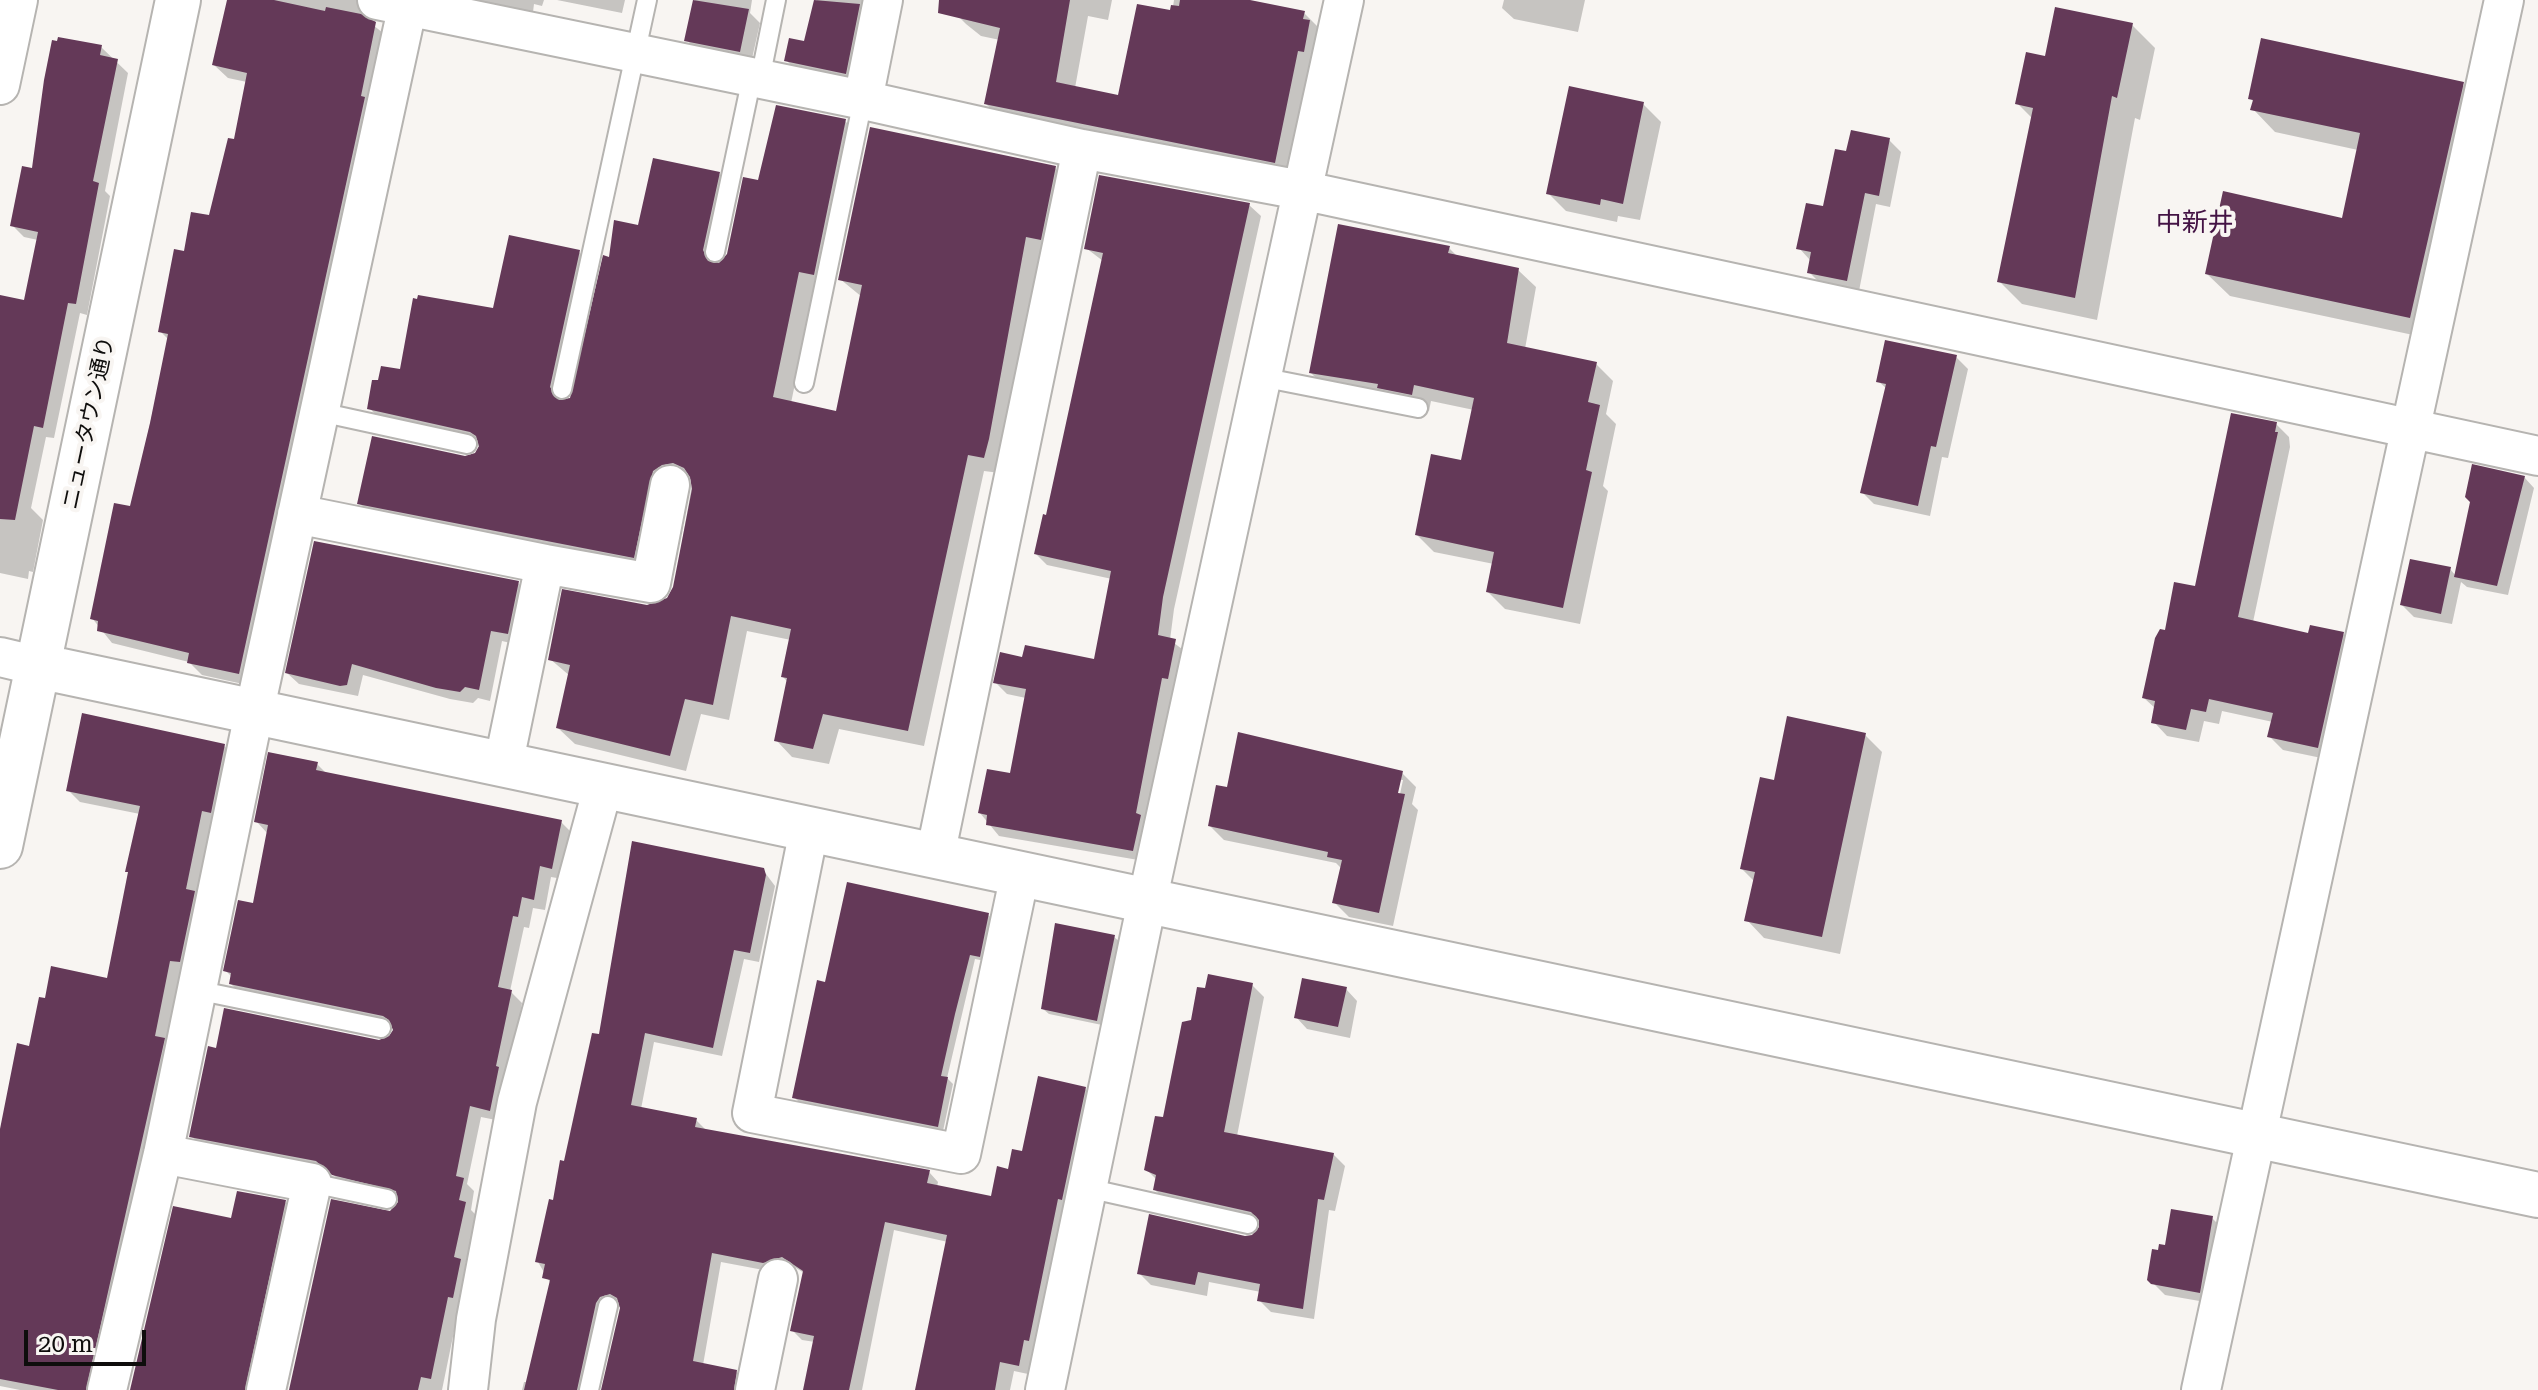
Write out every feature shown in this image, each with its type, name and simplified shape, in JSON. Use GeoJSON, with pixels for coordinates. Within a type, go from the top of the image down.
{"type":"FeatureCollection","features":[{"type":"Feature","properties":{"kind":"street"},"geometry":{"type":"LineString","coordinates":[[0,85],[18,0]]}},
{"type":"Feature","properties":{"kind":"street","name":"ニュータウン通り"},"geometry":{"type":"LineString","coordinates":[[0,846],[19,662],[178,0]]}},
{"type":"Feature","properties":{"kind":"street"},"geometry":{"type":"LineString","coordinates":[[863,100],[883,0]]}},
{"type":"Feature","properties":{"kind":"street"},"geometry":{"type":"LineString","coordinates":[[2201,1390],[2504,0]]}},
{"type":"Feature","properties":{"kind":"street"},"geometry":{"type":"LineString","coordinates":[[1045,1390],[1301,190],[1336,1]]}},
{"type":"Feature","properties":{"kind":"street"},"geometry":{"type":"LineString","coordinates":[[107,1390],[163,1154],[320,412],[398,2],[1082,149],[1301,190],[2538,456]]}},
{"type":"Feature","properties":{"kind":"street"},"geometry":{"type":"LineString","coordinates":[[935,856],[1082,149]]}},
{"type":"Feature","properties":{"kind":"street"},"geometry":{"type":"LineString","coordinates":[[297,514],[651,583],[670,485]]}},
{"type":"Feature","properties":{"kind":"street"},"geometry":{"type":"LineString","coordinates":[[503,766],[545,564]]}},
{"type":"Feature","properties":{"kind":"street"},"geometry":{"type":"LineString","coordinates":[[19,662],[2538,1195]]}},
{"type":"Feature","properties":{"kind":"street"},"geometry":{"type":"LineString","coordinates":[[468,1390],[476,1319],[517,1102],[603,787]]}},
{"type":"Feature","properties":{"kind":"street"},"geometry":{"type":"LineString","coordinates":[[809,830],[752,1113],[961,1154],[1020,874]]}},
{"type":"Feature","properties":{"kind":"street"},"geometry":{"type":"LineString","coordinates":[[163,1154],[312,1183],[266,1390]]}},
{"type":"Feature","properties":{"kind":"street"},"geometry":{"type":"LineString","coordinates":[[755,1390],[778,1279]]}},
{"type":"Feature","properties":{"kind":"lane"},"geometry":{"type":"LineString","coordinates":[[562,389],[647,0]]}},
{"type":"Feature","properties":{"kind":"lane"},"geometry":{"type":"LineString","coordinates":[[715,252],[776,0]]}},
{"type":"Feature","properties":{"kind":"lane"},"geometry":{"type":"LineString","coordinates":[[804,383],[863,100]]}},
{"type":"Feature","properties":{"kind":"lane"},"geometry":{"type":"LineString","coordinates":[[1261,377],[1418,408]]}},
{"type":"Feature","properties":{"kind":"lane"},"geometry":{"type":"LineString","coordinates":[[320,412],[467,444]]}},
{"type":"Feature","properties":{"kind":"lane"},"geometry":{"type":"LineString","coordinates":[[196,990],[381,1028]]}},
{"type":"Feature","properties":{"kind":"lane"},"geometry":{"type":"LineString","coordinates":[[312,1183],[387,1199]]}},
{"type":"Feature","properties":{"kind":"lane"},"geometry":{"type":"LineString","coordinates":[[1087,1188],[1248,1224]]}},
{"type":"Feature","properties":{"kind":"lane"},"geometry":{"type":"LineString","coordinates":[[589,1390],[608,1306]]}},
{"type":"Feature","properties":{"kind":"building"},"geometry":{"type":"Polygon","coordinates":[[[227,0],[274,0],[325,11],[326,7],[361,14],[376,22],[361,96],[365,97],[239,674],[187,663],[189,653],[97,631],[98,621],[90,619],[114,503],[130,506],[150,423],[168,334],[158,332],[174,249],[184,251],[191,212],[209,215],[228,138],[234,139],[247,73],[212,65],[227,0]]]}},
{"type":"Feature","properties":{"kind":"building"},"geometry":{"type":"Polygon","coordinates":[[[693,0],[749,9],[740,52],[684,41],[693,0]]]}},
{"type":"Feature","properties":{"kind":"building"},"geometry":{"type":"Polygon","coordinates":[[[814,0],[860,4],[846,74],[784,61],[789,38],[804,41],[814,0]]]}},
{"type":"Feature","properties":{"kind":"building"},"geometry":{"type":"Polygon","coordinates":[[[939,0],[1070,0],[1056,82],[1118,95],[1137,4],[1170,10],[1171,5],[1179,6],[1180,0],[1250,0],[1305,11],[1303,19],[1310,20],[1304,52],[1298,51],[1275,163],[984,104],[1000,28],[938,13],[939,0]]]}},
{"type":"Feature","properties":{"kind":"building"},"geometry":{"type":"Polygon","coordinates":[[[2055,7],[2133,23],[2117,98],[2112,96],[2075,298],[1997,282],[2033,108],[2015,104],[2026,52],[2045,56],[2055,7]]]}},
{"type":"Feature","properties":{"kind":"building"},"geometry":{"type":"Polygon","coordinates":[[[58,37],[102,45],[100,55],[118,59],[93,181],[99,183],[76,304],[68,303],[43,428],[34,426],[15,520],[0,519],[0,295],[24,300],[38,232],[10,226],[22,166],[32,168],[44,80],[52,40],[57,41],[58,37]]]}},
{"type":"Feature","properties":{"kind":"building"},"geometry":{"type":"Polygon","coordinates":[[[2261,38],[2464,82],[2410,318],[2205,274],[2223,191],[2342,218],[2360,133],[2250,110],[2253,100],[2248,99],[2261,38]]]}},
{"type":"Feature","properties":{"kind":"building"},"geometry":{"type":"Polygon","coordinates":[[[1569,86],[1644,102],[1623,204],[1601,199],[1600,205],[1546,194],[1569,86]]]}},
{"type":"Feature","properties":{"kind":"building"},"geometry":{"type":"Polygon","coordinates":[[[776,105],[846,119],[814,275],[799,272],[773,397],[836,411],[862,285],[838,280],[870,127],[1056,166],[1041,240],[1026,237],[984,458],[968,455],[908,731],[823,714],[813,749],[774,741],[787,678],[781,677],[791,629],[731,616],[713,705],[685,699],[670,756],[556,728],[570,665],[548,660],[562,589],[647,605],[667,598],[673,587],[692,489],[690,477],[684,468],[673,463],[653,471],[634,558],[357,504],[372,436],[465,456],[475,453],[479,446],[476,436],[470,432],[367,409],[372,380],[378,380],[381,366],[400,369],[413,298],[417,299],[418,295],[493,308],[509,235],[580,250],[550,387],[559,400],[570,398],[603,255],[609,257],[614,220],[638,225],[653,158],[720,172],[703,250],[708,261],[719,263],[727,254],[743,177],[758,180],[776,105]]]}},
{"type":"Feature","properties":{"kind":"building"},"geometry":{"type":"Polygon","coordinates":[[[1851,130],[1890,138],[1879,196],[1865,193],[1847,281],[1807,273],[1811,252],[1796,249],[1806,203],[1823,206],[1835,149],[1846,151],[1851,130]]]}},
{"type":"Feature","properties":{"kind":"building"},"geometry":{"type":"Polygon","coordinates":[[[1099,175],[1250,203],[1163,597],[1158,635],[1176,639],[1168,679],[1162,678],[1136,813],[1141,815],[1133,851],[986,825],[987,815],[978,813],[987,769],[1010,773],[1026,689],[993,683],[1000,652],[1022,657],[1025,645],[1094,659],[1111,571],[1034,554],[1043,514],[1046,515],[1103,253],[1084,249],[1099,175]]]}},
{"type":"Feature","properties":{"kind":"building"},"geometry":{"type":"Polygon","coordinates":[[[1338,224],[1450,246],[1448,253],[1519,268],[1507,343],[1597,362],[1588,402],[1600,405],[1586,470],[1592,472],[1563,608],[1486,592],[1494,552],[1415,535],[1431,454],[1461,460],[1474,398],[1414,385],[1412,395],[1377,388],[1378,384],[1309,373],[1338,224]]]}},
{"type":"Feature","properties":{"kind":"building"},"geometry":{"type":"Polygon","coordinates":[[[1885,340],[1957,355],[1936,447],[1931,446],[1918,506],[1860,493],[1886,384],[1876,382],[1885,340]]]}},
{"type":"Feature","properties":{"kind":"building"},"geometry":{"type":"Polygon","coordinates":[[[2231,413],[2277,422],[2275,432],[2278,432],[2238,617],[2308,633],[2310,625],[2344,632],[2318,748],[2267,737],[2273,713],[2209,699],[2206,712],[2191,709],[2186,730],[2151,723],[2155,701],[2142,698],[2155,638],[2160,629],[2165,630],[2174,582],[2195,586],[2231,413]]]}},
{"type":"Feature","properties":{"kind":"building"},"geometry":{"type":"Polygon","coordinates":[[[2472,464],[2525,476],[2497,586],[2454,577],[2470,502],[2465,497],[2472,464]]]}},
{"type":"Feature","properties":{"kind":"building"},"geometry":{"type":"Polygon","coordinates":[[[314,541],[519,581],[508,634],[491,631],[479,690],[465,687],[460,692],[436,688],[352,664],[347,685],[340,686],[285,673],[314,541]]]}},
{"type":"Feature","properties":{"kind":"building"},"geometry":{"type":"Polygon","coordinates":[[[2410,559],[2451,567],[2441,614],[2400,605],[2410,559]]]}},
{"type":"Feature","properties":{"kind":"building"},"geometry":{"type":"Polygon","coordinates":[[[82,713],[225,744],[211,813],[202,811],[186,889],[195,891],[180,962],[170,961],[155,1036],[165,1038],[86,1390],[58,1390],[0,1379],[0,1129],[17,1043],[29,1046],[39,997],[45,998],[51,966],[107,978],[128,872],[125,872],[140,806],[66,791],[82,713]]]}},
{"type":"Feature","properties":{"kind":"building"},"geometry":{"type":"Polygon","coordinates":[[[1787,716],[1866,733],[1822,937],[1744,921],[1755,872],[1740,869],[1760,777],[1774,780],[1787,716]]]}},
{"type":"Feature","properties":{"kind":"building"},"geometry":{"type":"Polygon","coordinates":[[[1238,732],[1403,771],[1398,793],[1405,794],[1379,913],[1332,903],[1342,860],[1327,857],[1328,852],[1208,826],[1216,785],[1227,787],[1238,732]]]}},
{"type":"Feature","properties":{"kind":"building"},"geometry":{"type":"Polygon","coordinates":[[[268,752],[318,762],[316,770],[562,820],[552,869],[540,866],[534,900],[522,897],[518,917],[513,916],[498,987],[512,990],[490,1111],[470,1106],[456,1176],[464,1178],[459,1200],[466,1202],[454,1257],[461,1259],[453,1298],[448,1297],[431,1379],[421,1377],[418,1390],[289,1390],[331,1199],[390,1211],[398,1202],[396,1191],[332,1175],[316,1161],[189,1137],[208,1046],[216,1048],[224,1008],[379,1040],[389,1036],[393,1030],[389,1020],[383,1016],[229,984],[231,973],[223,971],[238,900],[253,903],[268,825],[254,822],[268,752]]]}},
{"type":"Feature","properties":{"kind":"building"},"geometry":{"type":"Polygon","coordinates":[[[632,841],[764,868],[766,875],[750,953],[734,950],[713,1048],[645,1033],[631,1105],[697,1118],[695,1127],[930,1170],[927,1183],[991,1196],[997,1166],[1008,1169],[1012,1149],[1022,1151],[1038,1076],[1086,1087],[1062,1200],[1058,1199],[1029,1341],[1024,1340],[1019,1366],[1000,1362],[995,1390],[915,1390],[947,1235],[885,1222],[849,1390],[803,1390],[814,1336],[790,1331],[803,1271],[782,1257],[763,1263],[712,1253],[693,1361],[737,1370],[734,1390],[601,1390],[620,1308],[617,1298],[610,1294],[600,1297],[596,1303],[577,1390],[524,1390],[550,1280],[542,1278],[545,1264],[535,1262],[549,1199],[553,1200],[560,1160],[564,1161],[592,1033],[599,1034],[632,841]]]}},
{"type":"Feature","properties":{"kind":"building"},"geometry":{"type":"Polygon","coordinates":[[[847,882],[989,913],[980,957],[970,955],[955,1014],[941,1076],[948,1077],[938,1127],[792,1098],[817,980],[825,982],[847,882]]]}},
{"type":"Feature","properties":{"kind":"building"},"geometry":{"type":"Polygon","coordinates":[[[1055,923],[1115,935],[1097,1021],[1041,1009],[1055,923]]]}},
{"type":"Feature","properties":{"kind":"building"},"geometry":{"type":"Polygon","coordinates":[[[1208,974],[1253,983],[1224,1132],[1334,1153],[1324,1200],[1318,1199],[1303,1309],[1257,1301],[1260,1284],[1198,1272],[1195,1285],[1137,1274],[1149,1214],[1245,1236],[1252,1235],[1259,1227],[1259,1220],[1251,1212],[1153,1190],[1156,1175],[1144,1170],[1155,1116],[1163,1117],[1182,1022],[1191,1020],[1197,987],[1205,988],[1208,974]]]}},
{"type":"Feature","properties":{"kind":"building"},"geometry":{"type":"Polygon","coordinates":[[[1302,978],[1347,987],[1338,1027],[1294,1018],[1302,978]]]}},
{"type":"Feature","properties":{"kind":"building"},"geometry":{"type":"Polygon","coordinates":[[[237,1191],[286,1200],[245,1390],[130,1390],[173,1206],[231,1218],[237,1191]]]}},
{"type":"Feature","properties":{"kind":"building"},"geometry":{"type":"Polygon","coordinates":[[[2171,1209],[2213,1216],[2200,1293],[2151,1284],[2147,1280],[2152,1249],[2158,1250],[2159,1244],[2165,1245],[2171,1209]]]}},
{"type":"Feature","properties":{"kind":"district","name":"中新井"},"geometry":{"type":"Point","coordinates":[2195,223]}}]}
